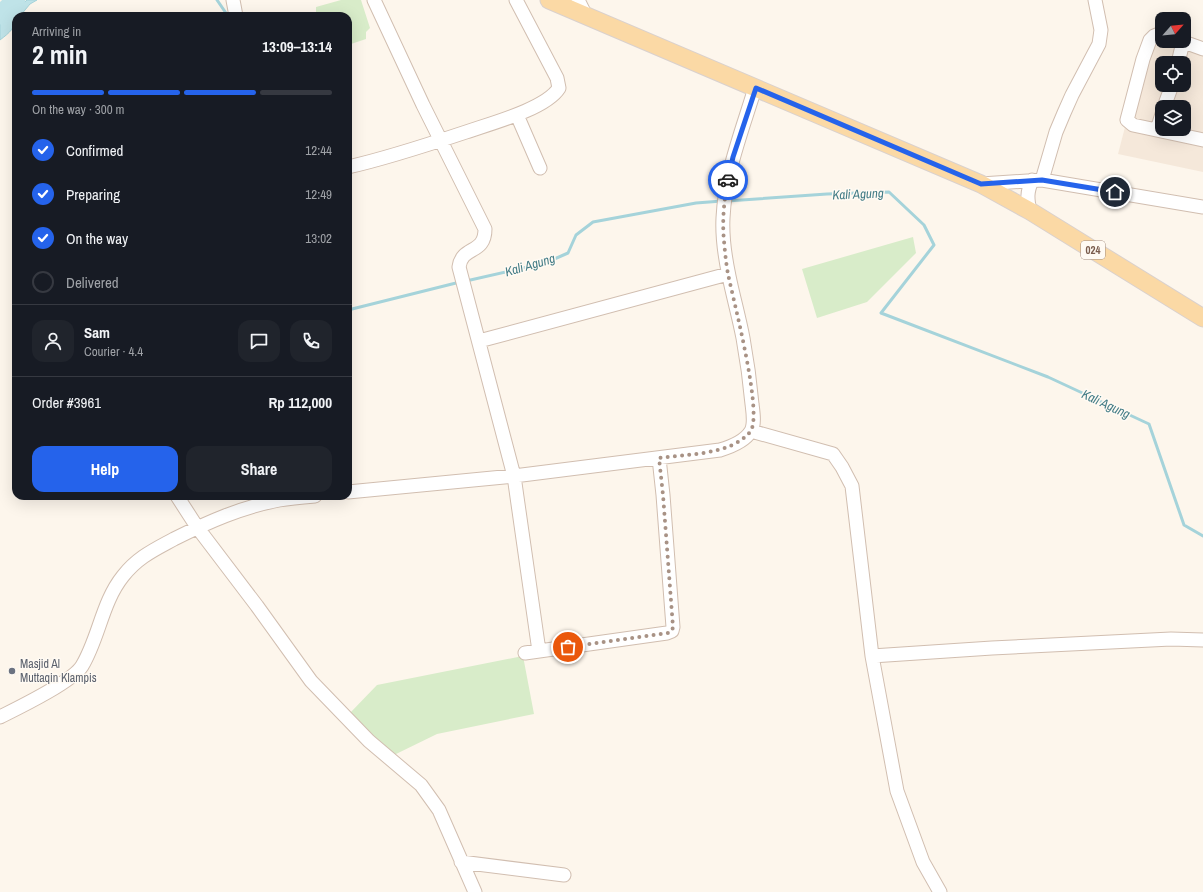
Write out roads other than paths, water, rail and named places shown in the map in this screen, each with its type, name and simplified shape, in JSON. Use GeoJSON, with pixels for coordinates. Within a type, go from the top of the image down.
{"type":"FeatureCollection","features":[{"type":"Feature","properties":{"kind":"main road","name":"024"},"geometry":{"type":"LineString","coordinates":[[549,0],[981,184],[1030,211],[1203,318]]}},
{"type":"Feature","properties":{"kind":"street"},"geometry":{"type":"LineString","coordinates":[[233,0],[235,12]]}},
{"type":"Feature","properties":{"kind":"street"},"geometry":{"type":"LineString","coordinates":[[374,0],[423,105],[485,229],[485,238],[480,245],[463,256],[460,260],[459,267],[514,476],[539,652]]}},
{"type":"Feature","properties":{"kind":"street"},"geometry":{"type":"LineString","coordinates":[[352,166],[382,159],[518,115],[556,93],[559,88],[557,78],[516,0]]}},
{"type":"Feature","properties":{"kind":"street"},"geometry":{"type":"LineString","coordinates":[[578,0],[586,16]]}},
{"type":"Feature","properties":{"kind":"street"},"geometry":{"type":"LineString","coordinates":[[1030,211],[1028,190],[1037,180],[1072,95],[1099,44],[1101,30],[1096,0]]}},
{"type":"Feature","properties":{"kind":"street"},"geometry":{"type":"LineString","coordinates":[[1155,36],[1150,40],[1142,59],[1127,120],[1133,125],[1155,130]]}},
{"type":"Feature","properties":{"kind":"street"},"geometry":{"type":"LineString","coordinates":[[1191,44],[1203,48]]}},
{"type":"Feature","properties":{"kind":"street"},"geometry":{"type":"LineString","coordinates":[[352,492],[514,476],[720,450],[730,447],[742,440],[751,431],[753,418],[751,387],[743,338],[728,274],[723,218],[733,157],[756,88]]}},
{"type":"Feature","properties":{"kind":"street"},"geometry":{"type":"LineString","coordinates":[[518,115],[540,168]]}},
{"type":"Feature","properties":{"kind":"street"},"geometry":{"type":"LineString","coordinates":[[1185,136],[1203,140]]}},
{"type":"Feature","properties":{"kind":"street"},"geometry":{"type":"LineString","coordinates":[[981,184],[1037,180],[1203,207]]}},
{"type":"Feature","properties":{"kind":"street"},"geometry":{"type":"LineString","coordinates":[[479,340],[728,274]]}},
{"type":"Feature","properties":{"kind":"street"},"geometry":{"type":"LineString","coordinates":[[751,431],[832,454],[842,467],[852,486],[872,656],[897,791],[923,862],[940,892]]}},
{"type":"Feature","properties":{"kind":"street"},"geometry":{"type":"LineString","coordinates":[[525,654],[668,633],[672,631],[673,627],[659,458]]}},
{"type":"Feature","properties":{"kind":"street"},"geometry":{"type":"LineString","coordinates":[[180,500],[197,527],[257,606],[311,681],[369,741],[421,785],[439,810],[475,892]]}},
{"type":"Feature","properties":{"kind":"street"},"geometry":{"type":"LineString","coordinates":[[0,717],[54,688],[69,678],[81,667],[112,592],[134,562],[197,527],[235,512],[279,500]]}},
{"type":"Feature","properties":{"kind":"street"},"geometry":{"type":"LineString","coordinates":[[872,656],[1000,647],[1170,639],[1203,640]]}},
{"type":"Feature","properties":{"kind":"street"},"geometry":{"type":"LineString","coordinates":[[461,862],[564,875]]}},
{"type":"Feature","properties":{"kind":"water"},"geometry":{"type":"Polygon","coordinates":[[[27,0],[37,0],[30,4],[23,12],[12,12],[18,9],[27,0]]]}},
{"type":"Feature","properties":{"kind":"water"},"geometry":{"type":"Polygon","coordinates":[[[12,12],[12,28],[0,40],[0,18],[12,12]]]}},
{"type":"Feature","properties":{"kind":"waterway"},"geometry":{"type":"LineString","coordinates":[[0,15],[16,0]]}},
{"type":"Feature","properties":{"kind":"waterway","name":"Kali Agung"},"geometry":{"type":"LineString","coordinates":[[217,0],[225,12]]}},
{"type":"Feature","properties":{"kind":"waterway","name":"Kali Agung"},"geometry":{"type":"LineString","coordinates":[[727,201],[827,194],[889,192],[924,225],[934,245],[881,313],[1048,377],[1149,424],[1184,525],[1203,536]]}},
{"type":"Feature","properties":{"kind":"waterway","name":"Kali Agung"},"geometry":{"type":"LineString","coordinates":[[466,281],[545,263],[568,253],[576,235],[593,222],[696,203],[722,201]]}},
{"type":"Feature","properties":{"kind":"waterway","name":"Kali Agung"},"geometry":{"type":"LineString","coordinates":[[352,309],[460,282]]}},
{"type":"Feature","properties":{"kind":"place","name":"Masjid Al Muttaqin Klampis"},"geometry":{"type":"Point","coordinates":[12,671]}}]}
